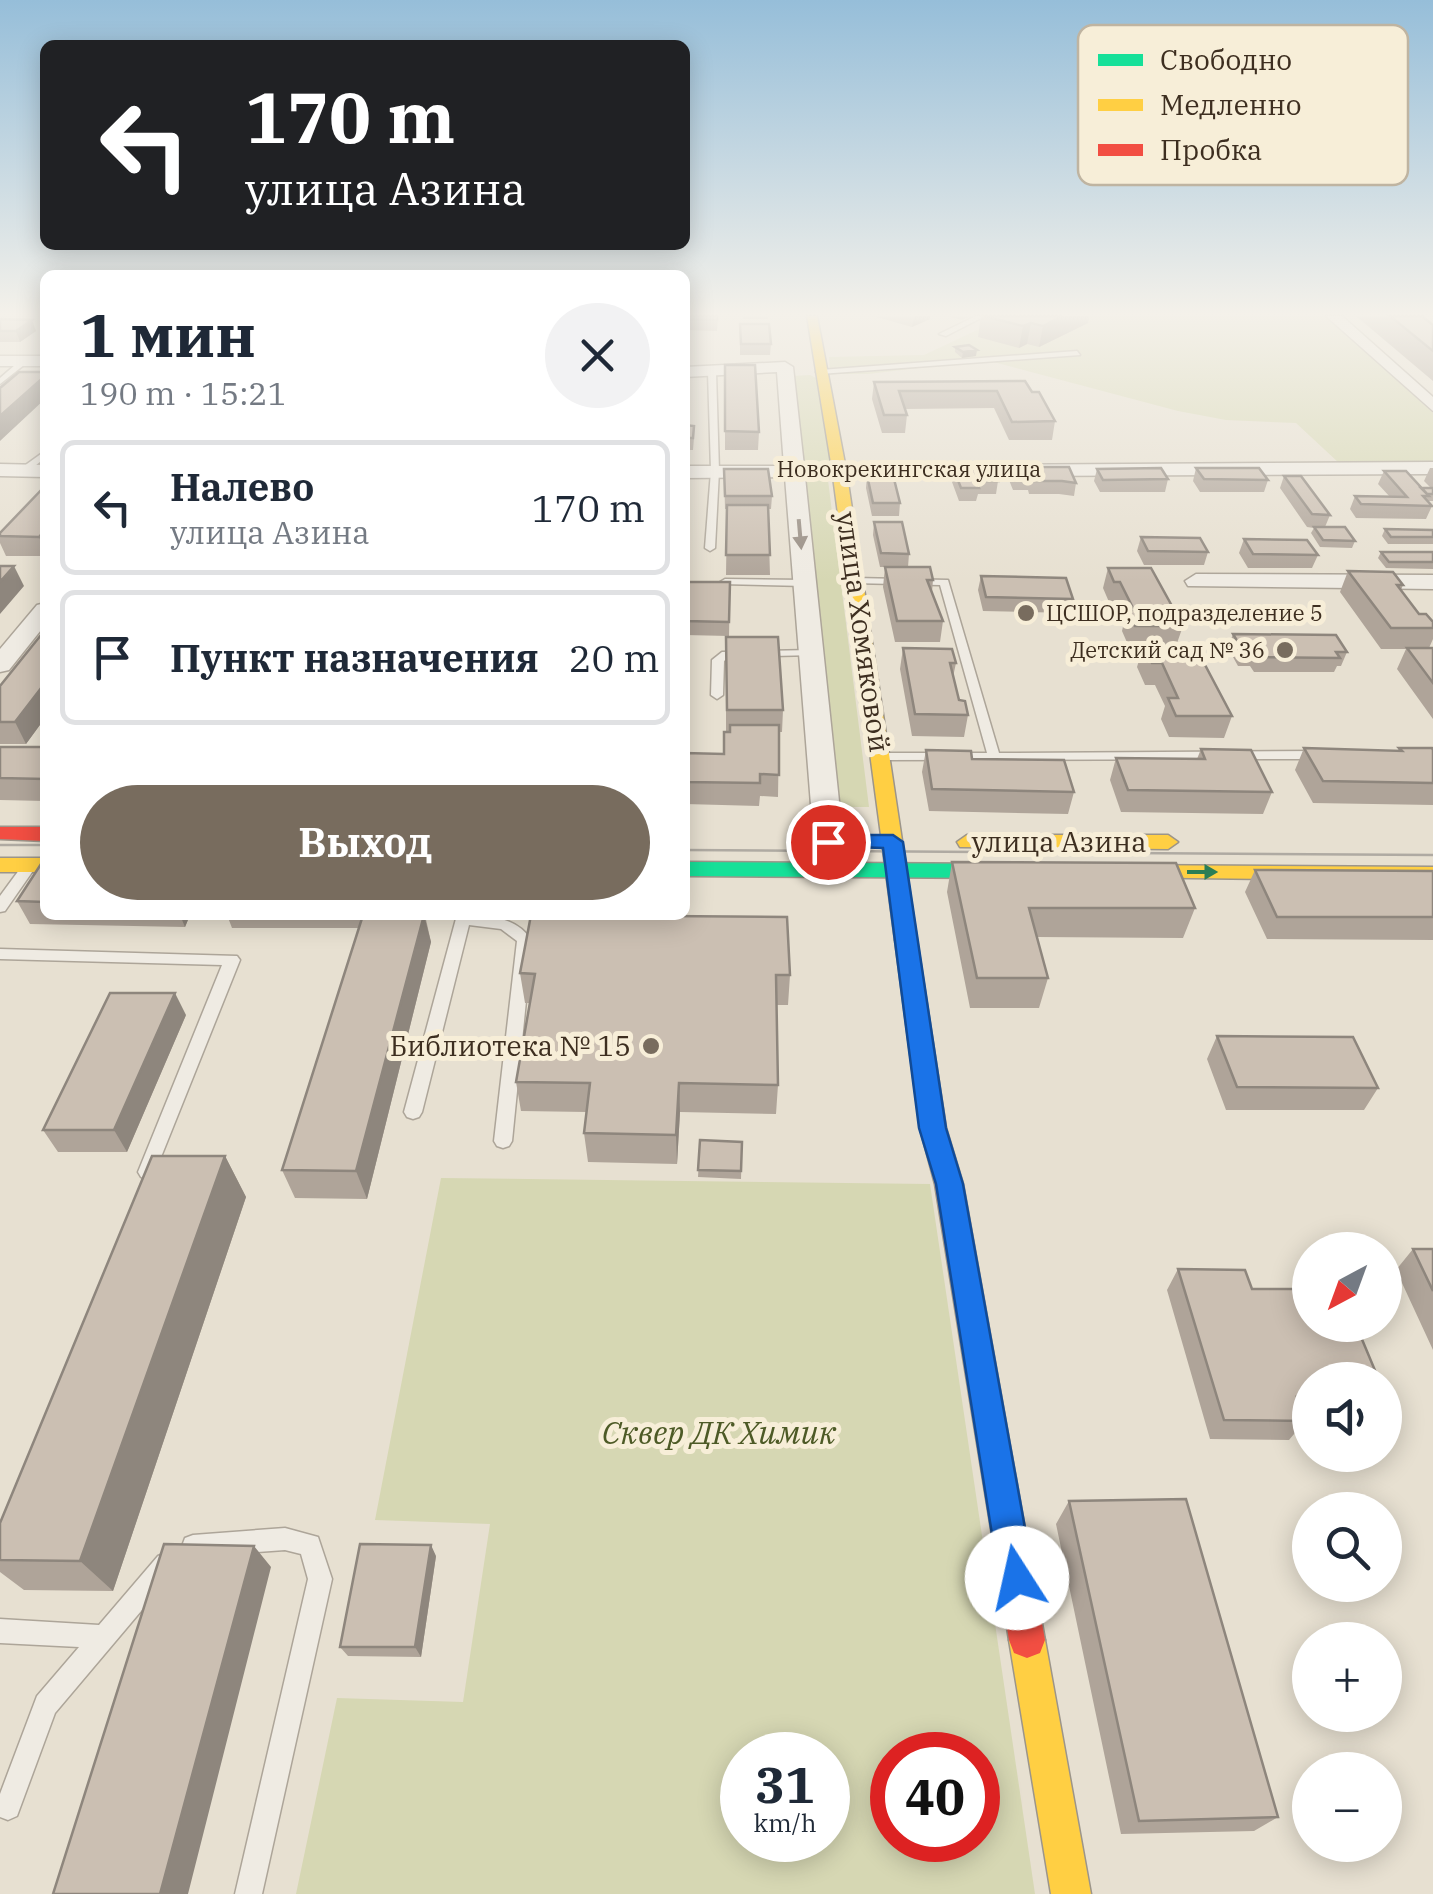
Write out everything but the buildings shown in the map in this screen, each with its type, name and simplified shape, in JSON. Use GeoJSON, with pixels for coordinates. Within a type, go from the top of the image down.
{"type":"FeatureCollection","features":[{"type":"Feature","properties":{"kind":"street","name":"улица Хомяковой"},"geometry":{"type":"LineString","coordinates":[[788,404],[812,653],[836,842],[831,868]]}},
{"type":"Feature","properties":{"kind":"street","name":"улица Хомяковой"},"geometry":{"type":"LineString","coordinates":[[827,404],[880,757],[902,842],[896,870],[932,1128],[950,1184],[1070,1894]]}},
{"type":"Feature","properties":{"kind":"street","name":"Новокрекингская улица"},"geometry":{"type":"LineString","coordinates":[[690,472],[1433,468]]}},
{"type":"Feature","properties":{"kind":"street"},"geometry":{"type":"LineString","coordinates":[[0,470],[40,470]]}},
{"type":"Feature","properties":{"kind":"street"},"geometry":{"type":"LineString","coordinates":[[1196,581],[1433,582]]}},
{"type":"Feature","properties":{"kind":"street"},"geometry":{"type":"LineString","coordinates":[[0,665],[40,616]]}},
{"type":"Feature","properties":{"kind":"street"},"geometry":{"type":"LineString","coordinates":[[0,833],[40,834]]}},
{"type":"Feature","properties":{"kind":"street"},"geometry":{"type":"LineString","coordinates":[[836,842],[902,842]]}},
{"type":"Feature","properties":{"kind":"street","name":"улица Азина"},"geometry":{"type":"LineString","coordinates":[[950,842],[1182,842]]}},
{"type":"Feature","properties":{"kind":"street"},"geometry":{"type":"LineString","coordinates":[[0,865],[37,865]]}},
{"type":"Feature","properties":{"kind":"street","name":"улица Азина"},"geometry":{"type":"LineString","coordinates":[[690,869],[1036,871]]}},
{"type":"Feature","properties":{"kind":"street","name":"улица Азина"},"geometry":{"type":"LineString","coordinates":[[1095,872],[1433,874]]}},
{"type":"Feature","properties":{"kind":"lane"},"geometry":{"type":"LineString","coordinates":[[710,548],[715,471],[713,404]]}},
{"type":"Feature","properties":{"kind":"lane"},"geometry":{"type":"LineString","coordinates":[[22,471],[40,458]]}},
{"type":"Feature","properties":{"kind":"lane"},"geometry":{"type":"LineString","coordinates":[[855,581],[944,582],[994,756]]}},
{"type":"Feature","properties":{"kind":"lane"},"geometry":{"type":"LineString","coordinates":[[725,582],[805,584]]}},
{"type":"Feature","properties":{"kind":"lane"},"geometry":{"type":"LineString","coordinates":[[718,695],[718,660],[726,654],[812,653]]}},
{"type":"Feature","properties":{"kind":"lane"},"geometry":{"type":"LineString","coordinates":[[880,757],[1326,754]]}},
{"type":"Feature","properties":{"kind":"lane"},"geometry":{"type":"LineString","coordinates":[[0,907],[37,865]]}},
{"type":"Feature","properties":{"kind":"lane"},"geometry":{"type":"LineString","coordinates":[[413,1112],[462,920]]}},
{"type":"Feature","properties":{"kind":"lane"},"geometry":{"type":"LineString","coordinates":[[480,920],[520,930],[525,941],[503,1142]]}},
{"type":"Feature","properties":{"kind":"lane"},"geometry":{"type":"LineString","coordinates":[[0,954],[232,960],[136,1199]]}},
{"type":"Feature","properties":{"kind":"lane"},"geometry":{"type":"LineString","coordinates":[[8,1807],[46,1705],[168,1560],[190,1547],[285,1539],[310,1545],[320,1579],[249,1894]]}},
{"type":"Feature","properties":{"kind":"lane"},"geometry":{"type":"LineString","coordinates":[[0,1631],[105,1637]]}},
{"type":"Feature","properties":{"kind":"green space"},"geometry":{"type":"Polygon","coordinates":[[[795,404],[822,404],[830,463],[819,467],[799,463],[795,404]]]}},
{"type":"Feature","properties":{"kind":"green space"},"geometry":{"type":"Polygon","coordinates":[[[1153,404],[1424,404],[1433,413],[1433,464],[1339,463],[1296,423],[1226,420],[1153,404]]]}},
{"type":"Feature","properties":{"kind":"green space"},"geometry":{"type":"Polygon","coordinates":[[[828,480],[869,807],[840,807],[834,801],[804,483],[828,480]]]}},
{"type":"Feature","properties":{"kind":"green space","name":"Сквер ДК Химик"},"geometry":{"type":"Polygon","coordinates":[[[441,1178],[930,1184],[1035,1894],[296,1894],[337,1698],[463,1702],[490,1524],[375,1520],[441,1178]]]}},
{"type":"Feature","properties":{"kind":"tram line"},"geometry":{"type":"LineString","coordinates":[[0,845],[40,845]]}},
{"type":"Feature","properties":{"kind":"tram line"},"geometry":{"type":"LineString","coordinates":[[690,850],[1433,855]]}},
{"type":"Feature","properties":{"kind":"traffic: fast"},"geometry":{"type":"LineString","coordinates":[[690,869],[1013,871]]}},
{"type":"Feature","properties":{"kind":"traffic: slow"},"geometry":{"type":"LineString","coordinates":[[828,404],[906,940]]}},
{"type":"Feature","properties":{"kind":"traffic: slow"},"geometry":{"type":"LineString","coordinates":[[967,842],[1168,842]]}},
{"type":"Feature","properties":{"kind":"traffic: slow"},"geometry":{"type":"LineString","coordinates":[[0,865],[40,865]]}},
{"type":"Feature","properties":{"kind":"traffic: slow"},"geometry":{"type":"LineString","coordinates":[[1117,872],[1433,874]]}},
{"type":"Feature","properties":{"kind":"traffic: slow"},"geometry":{"type":"LineString","coordinates":[[1027,1640],[1071,1894]]}},
{"type":"Feature","properties":{"kind":"traffic: jam"},"geometry":{"type":"LineString","coordinates":[[0,833],[40,834]]}},
{"type":"Feature","properties":{"kind":"traffic: jam"},"geometry":{"type":"LineString","coordinates":[[906,940],[933,1128],[949,1184],[1027,1640]]}},
{"type":"Feature","properties":{"kind":"place","name":"ЦСШОР, подразделение 5"},"geometry":{"type":"Point","coordinates":[1026,613]}},
{"type":"Feature","properties":{"kind":"place","name":"Детский сад № 36"},"geometry":{"type":"Point","coordinates":[1285,650]}},
{"type":"Feature","properties":{"kind":"place","name":"Библиотека № 15"},"geometry":{"type":"Point","coordinates":[651,1046]}},
{"type":"Feature","properties":{"kind":"route"},"geometry":{"type":"LineString","coordinates":[[828,842],[893,842],[932,1128],[950,1184],[1017,1578]]}}]}
